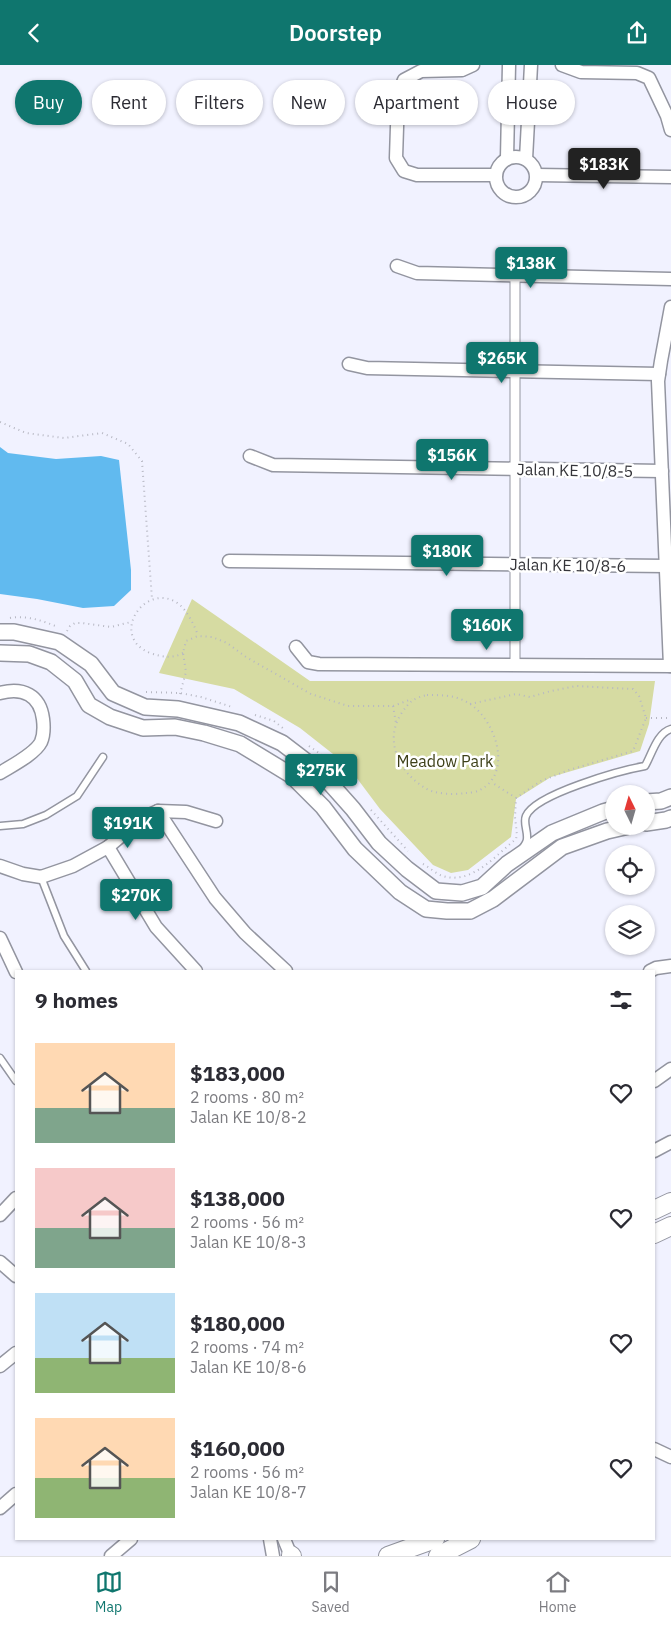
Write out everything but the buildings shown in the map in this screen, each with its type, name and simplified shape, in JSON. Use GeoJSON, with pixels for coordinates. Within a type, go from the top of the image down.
{"type":"FeatureCollection","features":[{"type":"Feature","properties":{"kind":"main road"},"geometry":{"type":"LineString","coordinates":[[655,1210],[671,1202]]}},
{"type":"Feature","properties":{"kind":"main road"},"geometry":{"type":"LineString","coordinates":[[655,1234],[671,1226]]}},
{"type":"Feature","properties":{"kind":"main road"},"geometry":{"type":"LineString","coordinates":[[388,1556],[432,1540]]}},
{"type":"Feature","properties":{"kind":"main road"},"geometry":{"type":"LineString","coordinates":[[438,1556],[469,1540]]}},
{"type":"Feature","properties":{"kind":"street"},"geometry":{"type":"LineString","coordinates":[[473,65],[462,71],[421,71],[404,80],[398,97],[396,158],[404,171],[416,175],[496,175]]}},
{"type":"Feature","properties":{"kind":"street"},"geometry":{"type":"LineString","coordinates":[[507,158],[509,65]]}},
{"type":"Feature","properties":{"kind":"street"},"geometry":{"type":"LineString","coordinates":[[526,159],[531,65]]}},
{"type":"Feature","properties":{"kind":"street"},"geometry":{"type":"LineString","coordinates":[[562,65],[581,72],[637,73],[649,78],[667,116],[671,130]]}},
{"type":"Feature","properties":{"kind":"street"},"geometry":{"type":"LineString","coordinates":[[520,156],[536,169],[537,175],[534,188],[529,193],[516,197],[503,193],[499,188],[496,175],[501,162],[507,158],[520,156]]}},
{"type":"Feature","properties":{"kind":"street"},"geometry":{"type":"LineString","coordinates":[[537,175],[671,177]]}},
{"type":"Feature","properties":{"kind":"street"},"geometry":{"type":"LineString","coordinates":[[397,266],[417,273],[671,279]]}},
{"type":"Feature","properties":{"kind":"street"},"geometry":{"type":"LineString","coordinates":[[515,275],[515,665]]}},
{"type":"Feature","properties":{"kind":"street"},"geometry":{"type":"LineString","coordinates":[[296,647],[308,662],[319,664],[671,666],[659,374],[671,307]]}},
{"type":"Feature","properties":{"kind":"street"},"geometry":{"type":"LineString","coordinates":[[349,363],[367,367],[659,374]]}},
{"type":"Feature","properties":{"kind":"street","name":"Jalan KE 10/8-5"},"geometry":{"type":"LineString","coordinates":[[250,456],[273,465],[662,471]]}},
{"type":"Feature","properties":{"kind":"street","name":"Jalan KE 10/8-6"},"geometry":{"type":"LineString","coordinates":[[229,561],[666,566]]}},
{"type":"Feature","properties":{"kind":"street"},"geometry":{"type":"LineString","coordinates":[[0,632],[14,631],[59,642],[91,665],[113,693],[145,707],[178,709],[239,723],[282,743],[320,772],[353,809],[378,843],[436,891],[462,893],[482,887],[507,864],[552,833],[605,811]]}},
{"type":"Feature","properties":{"kind":"street"},"geometry":{"type":"LineString","coordinates":[[0,653],[29,654],[51,662],[75,681],[89,705],[110,717],[144,728],[175,727],[204,733],[240,744],[291,775],[323,807],[355,849],[400,891],[426,909],[470,911],[494,899],[562,847],[605,832]]}},
{"type":"Feature","properties":{"kind":"street"},"geometry":{"type":"LineString","coordinates":[[0,693],[20,692],[31,695],[38,702],[44,727],[42,741],[36,749],[0,773]]}},
{"type":"Feature","properties":{"kind":"street"},"geometry":{"type":"LineString","coordinates":[[655,801],[671,797]]}},
{"type":"Feature","properties":{"kind":"street"},"geometry":{"type":"LineString","coordinates":[[158,811],[215,898],[245,933],[285,970]]}},
{"type":"Feature","properties":{"kind":"street"},"geometry":{"type":"LineString","coordinates":[[0,866],[23,875],[41,877],[73,866],[108,847],[140,819],[158,811],[186,811],[216,821]]}},
{"type":"Feature","properties":{"kind":"street"},"geometry":{"type":"LineString","coordinates":[[655,822],[671,818]]}},
{"type":"Feature","properties":{"kind":"street"},"geometry":{"type":"LineString","coordinates":[[108,847],[156,927],[195,970]]}},
{"type":"Feature","properties":{"kind":"street"},"geometry":{"type":"LineString","coordinates":[[0,938],[15,970]]}},
{"type":"Feature","properties":{"kind":"street"},"geometry":{"type":"LineString","coordinates":[[652,970],[671,966]]}},
{"type":"Feature","properties":{"kind":"street"},"geometry":{"type":"LineString","coordinates":[[655,1080],[671,1069]]}},
{"type":"Feature","properties":{"kind":"street"},"geometry":{"type":"LineString","coordinates":[[655,1150],[671,1142]]}},
{"type":"Feature","properties":{"kind":"street"},"geometry":{"type":"LineString","coordinates":[[0,1215],[15,1199]]}},
{"type":"Feature","properties":{"kind":"street"},"geometry":{"type":"LineString","coordinates":[[0,1262],[15,1275]]}},
{"type":"Feature","properties":{"kind":"street"},"geometry":{"type":"LineString","coordinates":[[0,1367],[15,1354]]}},
{"type":"Feature","properties":{"kind":"street"},"geometry":{"type":"LineString","coordinates":[[655,1449],[671,1457]]}},
{"type":"Feature","properties":{"kind":"street"},"geometry":{"type":"LineString","coordinates":[[0,1508],[15,1495]]}},
{"type":"Feature","properties":{"kind":"street"},"geometry":{"type":"LineString","coordinates":[[111,1556],[131,1540]]}},
{"type":"Feature","properties":{"kind":"street"},"geometry":{"type":"LineString","coordinates":[[270,1540],[274,1556]]}},
{"type":"Feature","properties":{"kind":"street"},"geometry":{"type":"LineString","coordinates":[[284,1540],[291,1556]]}},
{"type":"Feature","properties":{"kind":"lane"},"geometry":{"type":"LineString","coordinates":[[520,855],[527,838],[526,816],[535,804],[580,784],[645,766],[660,737],[668,729],[671,729]]}},
{"type":"Feature","properties":{"kind":"lane"},"geometry":{"type":"LineString","coordinates":[[0,826],[22,824],[46,815],[77,796],[103,757]]}},
{"type":"Feature","properties":{"kind":"lane"},"geometry":{"type":"LineString","coordinates":[[41,877],[64,936],[85,970]]}},
{"type":"Feature","properties":{"kind":"lane"},"geometry":{"type":"LineString","coordinates":[[0,1058],[15,1080]]}},
{"type":"Feature","properties":{"kind":"path"},"geometry":{"type":"LineString","coordinates":[[0,422],[26,433],[64,438],[102,433],[128,444],[138,455],[142,461],[152,599]]}},
{"type":"Feature","properties":{"kind":"path"},"geometry":{"type":"LineString","coordinates":[[183,653],[174,657],[159,656],[147,651],[136,642],[131,630],[131,623],[137,610],[152,599],[174,601],[190,618],[198,636]]}},
{"type":"Feature","properties":{"kind":"path"},"geometry":{"type":"LineString","coordinates":[[67,631],[75,623],[111,627],[131,623]]}},
{"type":"Feature","properties":{"kind":"path"},"geometry":{"type":"LineString","coordinates":[[178,709],[186,672],[183,653],[186,641],[198,636],[212,637],[227,643],[246,657],[311,694],[348,705],[393,706],[427,695],[449,695],[470,704],[481,713],[492,729],[499,753],[497,766],[491,782],[479,791],[454,795],[426,789],[408,774],[397,759],[393,740],[396,723],[393,706]]}},
{"type":"Feature","properties":{"kind":"path"},"geometry":{"type":"LineString","coordinates":[[470,704],[516,694],[530,697],[576,686],[633,689],[639,695],[646,719],[633,751],[569,769],[541,781],[516,798]]}},
{"type":"Feature","properties":{"kind":"path"},"geometry":{"type":"LineString","coordinates":[[396,723],[413,698]]}},
{"type":"Feature","properties":{"kind":"path"},"geometry":{"type":"LineString","coordinates":[[646,719],[671,718]]}},
{"type":"Feature","properties":{"kind":"green space","name":"Meadow Park"},"geometry":{"type":"Polygon","coordinates":[[[192,599],[310,681],[655,681],[649,724],[640,751],[551,777],[516,799],[511,837],[468,870],[451,873],[433,865],[380,809],[347,765],[300,728],[234,689],[159,673],[192,599]]]}},
{"type":"Feature","properties":{"kind":"water"},"geometry":{"type":"Polygon","coordinates":[[[0,447],[8,453],[56,459],[101,456],[119,460],[131,570],[131,590],[114,606],[83,608],[0,594],[0,447]]]}}]}
